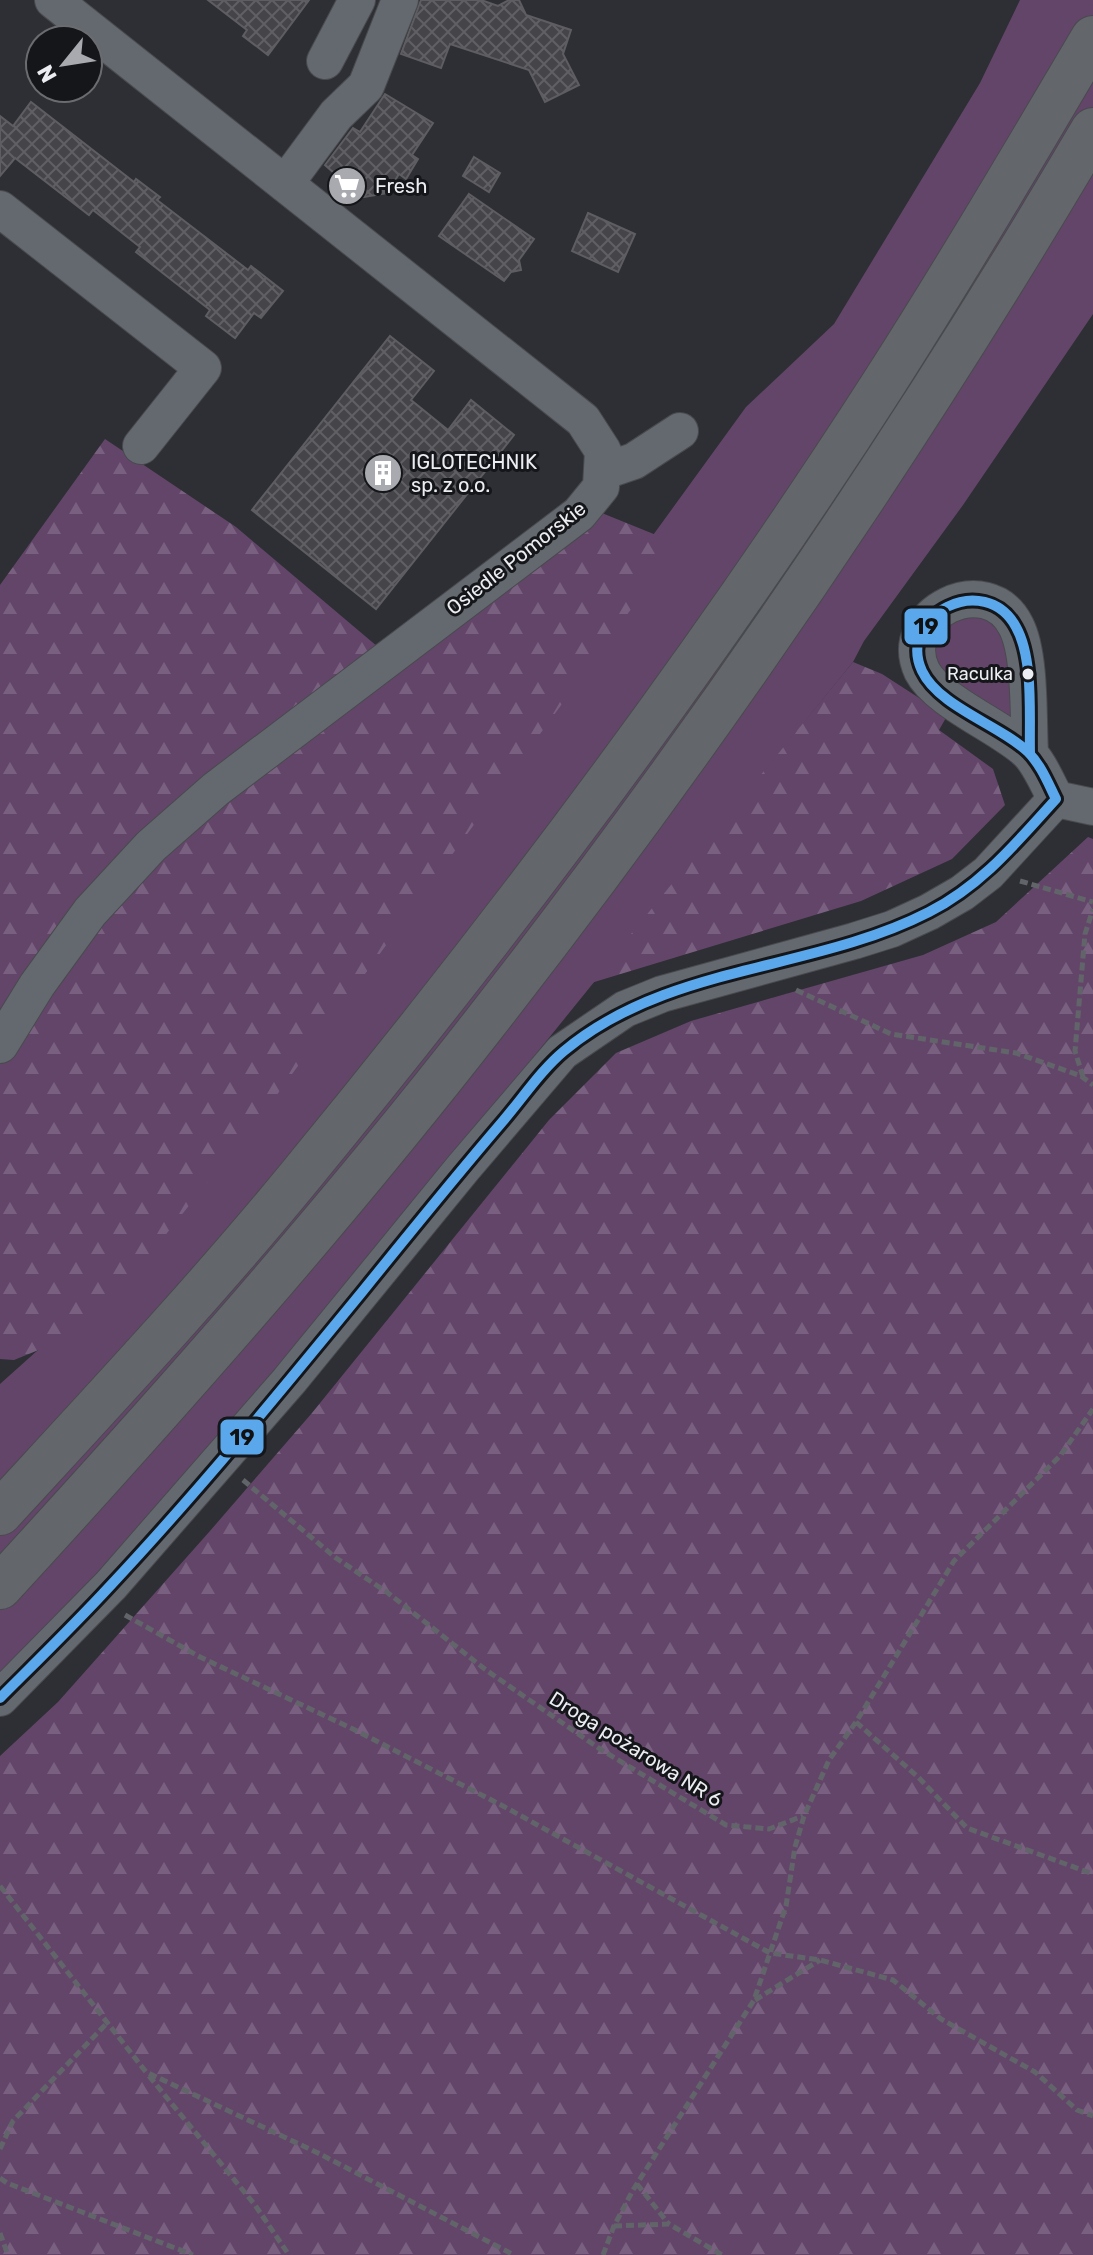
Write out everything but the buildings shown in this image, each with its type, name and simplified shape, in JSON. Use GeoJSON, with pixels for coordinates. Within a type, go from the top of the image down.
{"type":"FeatureCollection","features":[{"type":"Feature","properties":{"kind":"highway"},"geometry":{"type":"LineString","coordinates":[[0,1513],[103,1402],[298,1179],[445,996],[599,793],[744,590],[881,387],[1093,38]]}},
{"type":"Feature","properties":{"kind":"highway"},"geometry":{"type":"LineString","coordinates":[[0,1587],[141,1434],[332,1212],[484,1025],[639,820],[785,615],[921,410],[1093,130]]}},
{"type":"Feature","properties":{"kind":"street"},"geometry":{"type":"LineString","coordinates":[[53,0],[583,420],[603,451],[602,472],[634,461],[680,431]]}},
{"type":"Feature","properties":{"kind":"street"},"geometry":{"type":"LineString","coordinates":[[325,61],[357,0]]}},
{"type":"Feature","properties":{"kind":"street"},"geometry":{"type":"LineString","coordinates":[[285,184],[336,115],[366,86],[400,0]]}},
{"type":"Feature","properties":{"kind":"street"},"geometry":{"type":"LineString","coordinates":[[0,209],[203,368],[141,446]]}},
{"type":"Feature","properties":{"kind":"street","name":"Osiedle Pomorskie"},"geometry":{"type":"LineString","coordinates":[[0,1045],[37,985],[90,912],[151,846],[216,789],[579,514],[601,487],[602,472]]}},
{"type":"Feature","properties":{"kind":"street"},"geometry":{"type":"LineString","coordinates":[[1030,753],[1056,799],[1093,807]]}},
{"type":"Feature","properties":{"kind":"street"},"geometry":{"type":"LineString","coordinates":[[0,1698],[111,1585],[219,1462],[562,1052],[625,1009],[662,994],[892,929],[929,912],[988,873],[1056,799]]}},
{"type":"Feature","properties":{"kind":"path"},"geometry":{"type":"LineString","coordinates":[[1007,877],[1093,902]]}},
{"type":"Feature","properties":{"kind":"path"},"geometry":{"type":"LineString","coordinates":[[1083,1078],[1075,1051],[1085,934],[1093,909]]}},
{"type":"Feature","properties":{"kind":"path"},"geometry":{"type":"LineString","coordinates":[[754,968],[891,1034],[1016,1053],[1083,1078],[1093,1085]]}},
{"type":"Feature","properties":{"kind":"path"},"geometry":{"type":"LineString","coordinates":[[603,2255],[614,2226],[637,2184],[754,2000],[786,1906],[795,1847],[804,1816],[829,1760],[856,1722],[954,1561],[1060,1456],[1093,1409]]}},
{"type":"Feature","properties":{"kind":"path","name":"Droga pożarowa NR 6"},"geometry":{"type":"LineString","coordinates":[[219,1462],[336,1558],[388,1593],[486,1670],[600,1749],[726,1825],[769,1829],[804,1816]]}},
{"type":"Feature","properties":{"kind":"path"},"geometry":{"type":"LineString","coordinates":[[113,1608],[200,1657],[353,1729],[503,1806],[770,1953],[820,1960],[893,1980],[941,2019],[1035,2072],[1077,2110],[1093,2116]]}},
{"type":"Feature","properties":{"kind":"path"},"geometry":{"type":"LineString","coordinates":[[856,1722],[918,1777],[967,1828],[1093,1874]]}},
{"type":"Feature","properties":{"kind":"path"},"geometry":{"type":"LineString","coordinates":[[0,1886],[255,2205],[289,2255]]}},
{"type":"Feature","properties":{"kind":"path"},"geometry":{"type":"LineString","coordinates":[[754,2000],[820,1960]]}},
{"type":"Feature","properties":{"kind":"path"},"geometry":{"type":"LineString","coordinates":[[0,2149],[13,2121],[107,2023]]}},
{"type":"Feature","properties":{"kind":"path"},"geometry":{"type":"LineString","coordinates":[[146,2072],[318,2153],[514,2255]]}},
{"type":"Feature","properties":{"kind":"path"},"geometry":{"type":"LineString","coordinates":[[0,2178],[193,2255]]}},
{"type":"Feature","properties":{"kind":"path"},"geometry":{"type":"LineString","coordinates":[[637,2184],[669,2224],[722,2255]]}},
{"type":"Feature","properties":{"kind":"path"},"geometry":{"type":"LineString","coordinates":[[614,2226],[669,2224]]}},
{"type":"Feature","properties":{"kind":"path"},"geometry":{"type":"LineString","coordinates":[[0,2233],[8,2255]]}},
{"type":"Feature","properties":{"kind":"green space"},"geometry":{"type":"Polygon","coordinates":[[[1020,0],[1093,0],[1093,314],[963,505],[864,641],[853,662],[493,1107],[180,1486],[0,1678],[0,1384],[38,1350],[598,611],[746,407],[834,324],[980,83],[1020,0]]]}},
{"type":"Feature","properties":{"kind":"green space"},"geometry":{"type":"Polygon","coordinates":[[[105,439],[236,527],[391,658],[587,507],[661,537],[637,601],[268,1107],[90,1329],[14,1360],[0,1359],[0,585],[105,439]]]}},
{"type":"Feature","properties":{"kind":"green space"},"geometry":{"type":"Polygon","coordinates":[[[954,617],[992,618],[1010,639],[1011,720],[960,692],[939,672],[935,661],[936,642],[943,627],[954,617]]]}},
{"type":"Feature","properties":{"kind":"green space"},"geometry":{"type":"Polygon","coordinates":[[[853,662],[882,674],[947,716],[939,730],[993,769],[1005,805],[952,859],[861,901],[591,983],[853,662]]]}},
{"type":"Feature","properties":{"kind":"green space"},"geometry":{"type":"Polygon","coordinates":[[[1088,837],[1093,839],[1093,2255],[0,2255],[0,1756],[58,1702],[210,1531],[312,1413],[549,1120],[616,1053],[691,1021],[923,955],[996,922],[1088,837]]]}},
{"type":"Feature","properties":{"kind":"transit line","name":"19"},"geometry":{"type":"LineString","coordinates":[[1030,753],[1028,671],[1016,627],[1002,610],[985,602],[966,601],[932,617],[921,632],[917,651],[922,671],[930,684],[956,705],[1028,752],[1056,799]]}},
{"type":"Feature","properties":{"kind":"transit line","name":"19"},"geometry":{"type":"LineString","coordinates":[[0,1698],[97,1600],[207,1478],[564,1051],[605,1023],[648,1001],[742,971],[837,947],[884,932],[929,912],[982,876],[1056,799]]}},
{"type":"Feature","properties":{"kind":"place","name":"Fresh"},"geometry":{"type":"Point","coordinates":[347,186]}},
{"type":"Feature","properties":{"kind":"place","name":"IGLOTECHNIK sp. z o.o."},"geometry":{"type":"Point","coordinates":[383,473]}},
{"type":"Feature","properties":{"kind":"place","name":"Raculka"},"geometry":{"type":"Point","coordinates":[1028,674]}}]}
